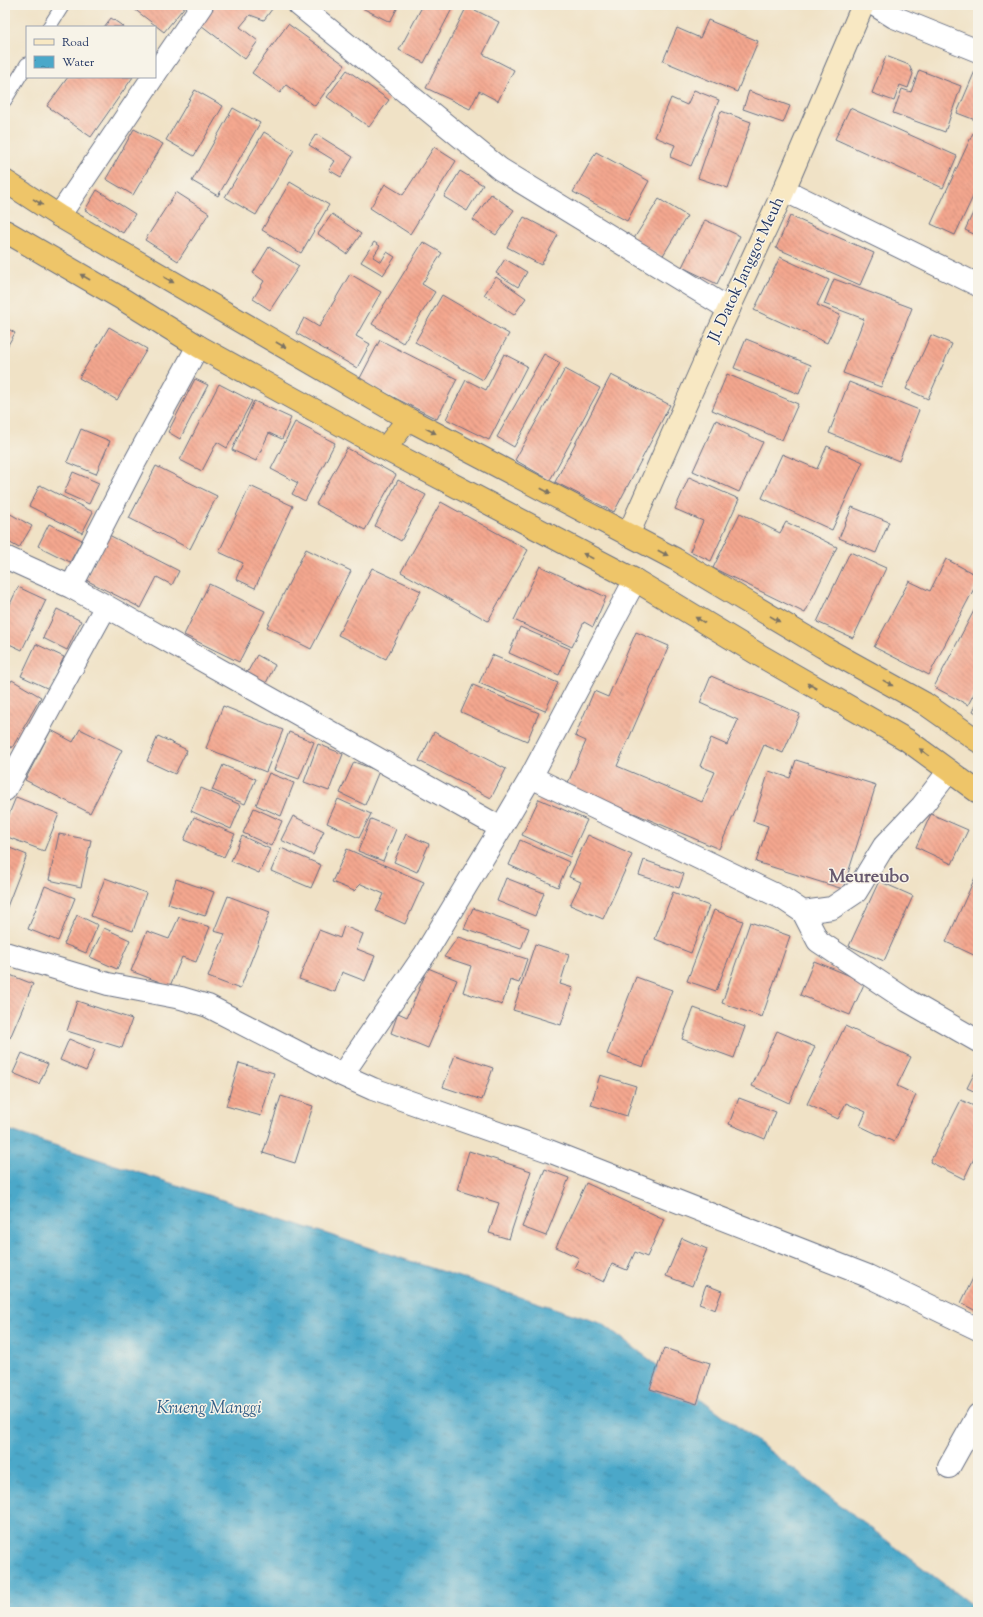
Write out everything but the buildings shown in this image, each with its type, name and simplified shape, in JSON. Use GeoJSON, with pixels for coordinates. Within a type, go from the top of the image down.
{"type":"FeatureCollection","features":[{"type":"Feature","properties":{"kind":"highway"},"geometry":{"type":"LineString","coordinates":[[5,181],[59,216],[408,419],[675,559],[823,647],[924,702],[978,741]]}},
{"type":"Feature","properties":{"kind":"highway"},"geometry":{"type":"LineString","coordinates":[[5,231],[119,297],[198,346],[385,449],[635,580],[761,656],[907,740],[978,792]]}},
{"type":"Feature","properties":{"kind":"highway"},"geometry":{"type":"LineString","coordinates":[[385,449],[408,419]]}},
{"type":"Feature","properties":{"kind":"street"},"geometry":{"type":"LineString","coordinates":[[156,73],[202,5]]}},
{"type":"Feature","properties":{"kind":"street"},"geometry":{"type":"LineString","coordinates":[[300,5],[500,169],[729,309]]}},
{"type":"Feature","properties":{"kind":"street","name":"JI. Datok Janggot Meuh"},"geometry":{"type":"LineString","coordinates":[[628,535],[784,190],[863,5]]}},
{"type":"Feature","properties":{"kind":"street"},"geometry":{"type":"LineString","coordinates":[[875,5],[894,17],[978,51]]}},
{"type":"Feature","properties":{"kind":"street"},"geometry":{"type":"LineString","coordinates":[[59,216],[152,78]]}},
{"type":"Feature","properties":{"kind":"street"},"geometry":{"type":"LineString","coordinates":[[784,190],[978,285]]}},
{"type":"Feature","properties":{"kind":"street"},"geometry":{"type":"LineString","coordinates":[[71,587],[135,462],[198,346]]}},
{"type":"Feature","properties":{"kind":"street"},"geometry":{"type":"LineString","coordinates":[[5,557],[71,587],[106,606],[501,828]]}},
{"type":"Feature","properties":{"kind":"street"},"geometry":{"type":"LineString","coordinates":[[342,1075],[426,954],[501,828],[530,777],[635,580]]}},
{"type":"Feature","properties":{"kind":"street"},"geometry":{"type":"LineString","coordinates":[[5,790],[106,606]]}},
{"type":"Feature","properties":{"kind":"street"},"geometry":{"type":"LineString","coordinates":[[803,912],[832,908],[856,892],[884,846],[922,806],[949,771]]}},
{"type":"Feature","properties":{"kind":"street"},"geometry":{"type":"LineString","coordinates":[[530,777],[782,898],[803,912],[818,941],[908,1001],[978,1041]]}},
{"type":"Feature","properties":{"kind":"street"},"geometry":{"type":"LineString","coordinates":[[5,953],[108,984],[195,1001],[208,1006],[342,1075],[373,1089],[548,1151],[868,1276],[978,1329]]}},
{"type":"Feature","properties":{"kind":"street"},"geometry":{"type":"LineString","coordinates":[[949,1467],[978,1416]]}},
{"type":"Feature","properties":{"kind":"lane"},"geometry":{"type":"LineString","coordinates":[[50,26],[63,5]]}},
{"type":"Feature","properties":{"kind":"lane"},"geometry":{"type":"LineString","coordinates":[[5,100],[26,66]]}},
{"type":"Feature","properties":{"kind":"water","name":"Krueng Manggi"},"geometry":{"type":"Polygon","coordinates":[[[5,1129],[603,1324],[978,1610],[978,1612],[5,1612],[5,1129]]]}},
{"type":"Feature","properties":{"kind":"district","name":"Meureubo"},"geometry":{"type":"Point","coordinates":[869,878]}}]}
